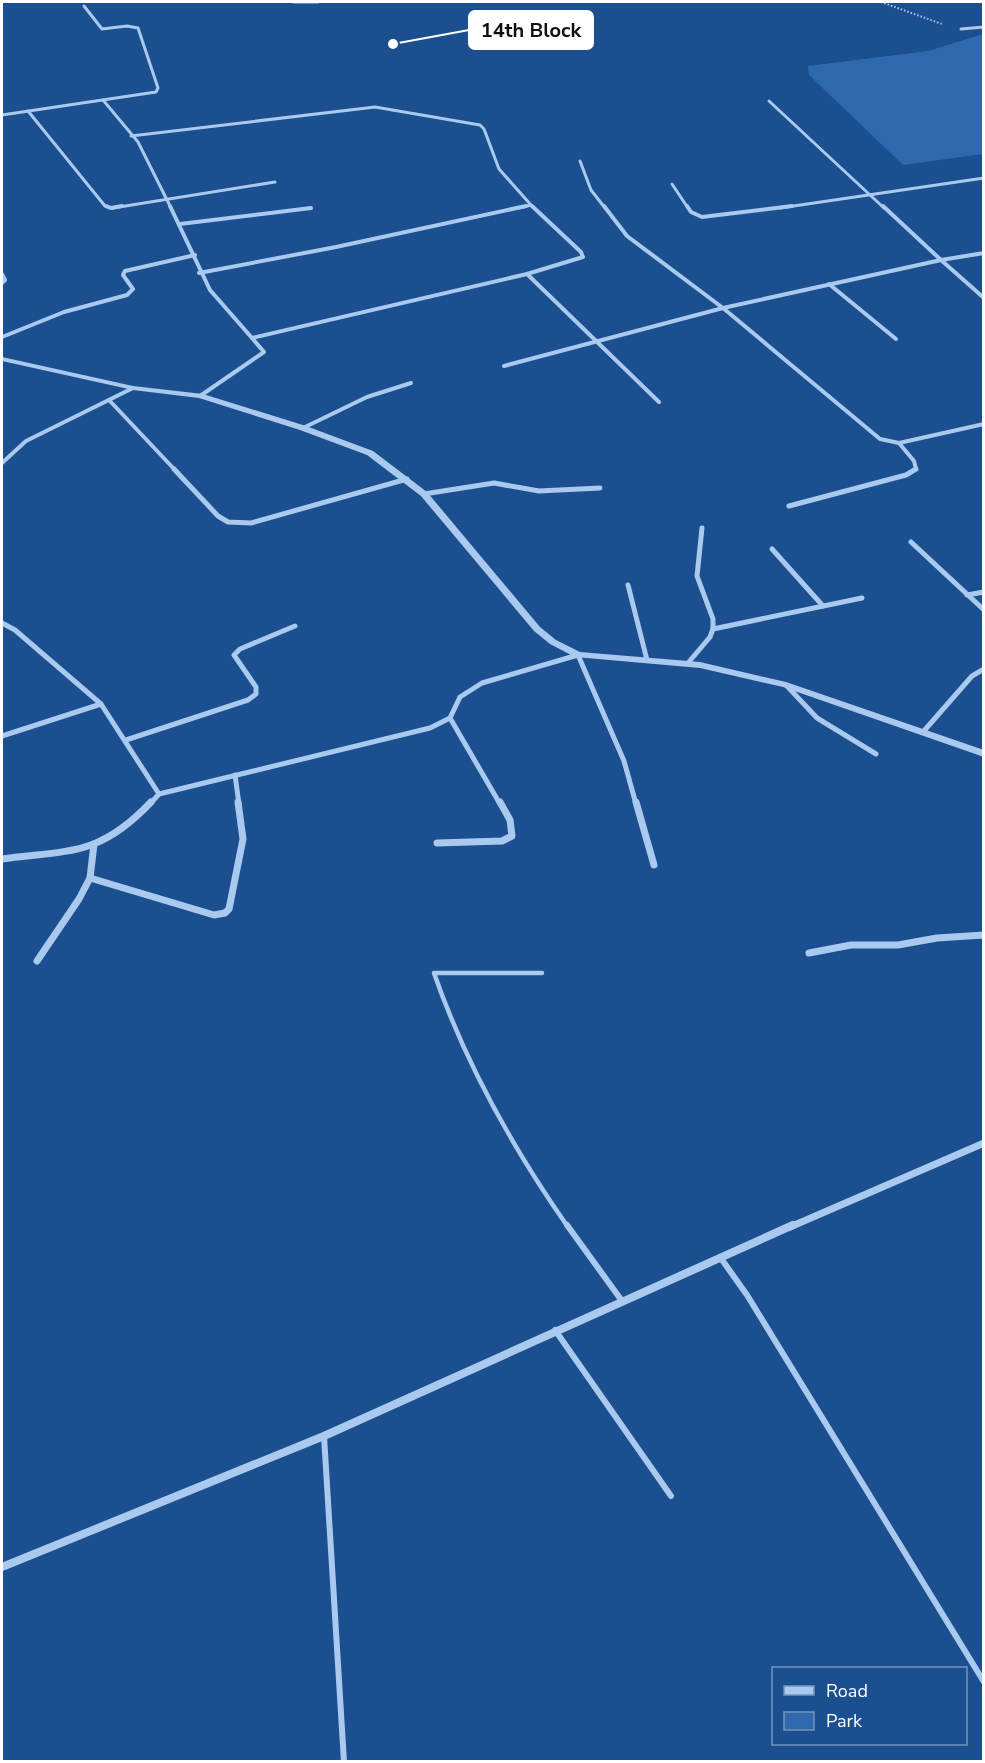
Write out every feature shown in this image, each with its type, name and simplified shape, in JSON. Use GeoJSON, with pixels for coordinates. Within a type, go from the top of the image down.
{"type":"FeatureCollection","features":[{"type":"Feature","properties":{"kind":"street"},"geometry":{"type":"LineString","coordinates":[[294,2],[318,2]]}},
{"type":"Feature","properties":{"kind":"street"},"geometry":{"type":"LineString","coordinates":[[2,115],[156,92],[158,88],[138,28],[127,26],[102,29],[84,6]]}},
{"type":"Feature","properties":{"kind":"street"},"geometry":{"type":"LineString","coordinates":[[961,28],[984,27]]}},
{"type":"Feature","properties":{"kind":"street"},"geometry":{"type":"LineString","coordinates":[[103,100],[138,142],[195,255],[199,273],[222,306],[264,352],[200,396]]}},
{"type":"Feature","properties":{"kind":"street"},"geometry":{"type":"LineString","coordinates":[[769,101],[984,298]]}},
{"type":"Feature","properties":{"kind":"street"},"geometry":{"type":"LineString","coordinates":[[131,136],[385,107],[429,118],[480,126],[484,129],[499,169],[531,205],[581,252],[583,257],[527,274],[252,338]]}},
{"type":"Feature","properties":{"kind":"street"},"geometry":{"type":"LineString","coordinates":[[28,111],[105,206],[119,208],[276,182]]}},
{"type":"Feature","properties":{"kind":"street"},"geometry":{"type":"LineString","coordinates":[[580,161],[591,190],[627,236],[723,308],[880,439],[899,443],[984,424]]}},
{"type":"Feature","properties":{"kind":"street"},"geometry":{"type":"LineString","coordinates":[[672,184],[691,212],[702,217],[984,178]]}},
{"type":"Feature","properties":{"kind":"street"},"geometry":{"type":"LineString","coordinates":[[199,273],[336,247],[531,205]]}},
{"type":"Feature","properties":{"kind":"street"},"geometry":{"type":"LineString","coordinates":[[180,225],[311,208]]}},
{"type":"Feature","properties":{"kind":"street"},"geometry":{"type":"LineString","coordinates":[[504,366],[723,308],[941,260],[984,253]]}},
{"type":"Feature","properties":{"kind":"street"},"geometry":{"type":"LineString","coordinates":[[2,337],[64,312],[127,296],[133,289],[123,275],[125,271],[195,255]]}},
{"type":"Feature","properties":{"kind":"street"},"geometry":{"type":"LineString","coordinates":[[2,274],[5,280],[2,283]]}},
{"type":"Feature","properties":{"kind":"street"},"geometry":{"type":"LineString","coordinates":[[527,274],[659,402]]}},
{"type":"Feature","properties":{"kind":"street"},"geometry":{"type":"LineString","coordinates":[[829,284],[896,339]]}},
{"type":"Feature","properties":{"kind":"street"},"geometry":{"type":"LineString","coordinates":[[2,359],[133,388],[200,396],[303,428],[370,453],[408,479],[424,494],[537,629],[553,642],[578,655],[624,761],[654,865]]}},
{"type":"Feature","properties":{"kind":"street"},"geometry":{"type":"LineString","coordinates":[[303,428],[367,397],[411,383]]}},
{"type":"Feature","properties":{"kind":"street"},"geometry":{"type":"LineString","coordinates":[[2,463],[26,441],[133,388]]}},
{"type":"Feature","properties":{"kind":"street"},"geometry":{"type":"LineString","coordinates":[[110,400],[218,516],[228,522],[251,523],[408,479]]}},
{"type":"Feature","properties":{"kind":"street"},"geometry":{"type":"LineString","coordinates":[[789,506],[906,475],[916,469],[914,461],[899,443]]}},
{"type":"Feature","properties":{"kind":"street"},"geometry":{"type":"LineString","coordinates":[[424,494],[494,483],[539,491],[600,488]]}},
{"type":"Feature","properties":{"kind":"street"},"geometry":{"type":"LineString","coordinates":[[688,663],[710,637],[713,629],[713,619],[697,576],[702,528]]}},
{"type":"Feature","properties":{"kind":"street"},"geometry":{"type":"LineString","coordinates":[[911,542],[984,610]]}},
{"type":"Feature","properties":{"kind":"street"},"geometry":{"type":"LineString","coordinates":[[772,549],[823,606]]}},
{"type":"Feature","properties":{"kind":"street"},"geometry":{"type":"LineString","coordinates":[[628,585],[647,660]]}},
{"type":"Feature","properties":{"kind":"street"},"geometry":{"type":"LineString","coordinates":[[968,595],[984,592]]}},
{"type":"Feature","properties":{"kind":"street"},"geometry":{"type":"LineString","coordinates":[[713,629],[862,598]]}},
{"type":"Feature","properties":{"kind":"street"},"geometry":{"type":"LineString","coordinates":[[2,624],[15,630],[101,704],[159,794]]}},
{"type":"Feature","properties":{"kind":"street"},"geometry":{"type":"LineString","coordinates":[[126,740],[248,699],[256,694],[256,687],[234,655],[240,649],[295,626]]}},
{"type":"Feature","properties":{"kind":"street"},"geometry":{"type":"LineString","coordinates":[[2,858],[80,849],[107,840],[128,826],[159,794],[430,728],[450,718],[457,699],[469,689],[578,655],[688,663],[786,685],[984,754]]}},
{"type":"Feature","properties":{"kind":"street"},"geometry":{"type":"LineString","coordinates":[[923,732],[972,676],[984,669]]}},
{"type":"Feature","properties":{"kind":"street"},"geometry":{"type":"LineString","coordinates":[[786,685],[817,718],[876,754]]}},
{"type":"Feature","properties":{"kind":"street"},"geometry":{"type":"LineString","coordinates":[[2,736],[101,704]]}},
{"type":"Feature","properties":{"kind":"street"},"geometry":{"type":"LineString","coordinates":[[437,843],[502,841],[512,836],[513,830],[510,820],[450,718]]}},
{"type":"Feature","properties":{"kind":"street"},"geometry":{"type":"LineString","coordinates":[[90,878],[214,915],[225,913],[229,909],[243,839],[235,775]]}},
{"type":"Feature","properties":{"kind":"street"},"geometry":{"type":"LineString","coordinates":[[37,961],[79,899],[90,878],[94,844]]}},
{"type":"Feature","properties":{"kind":"street"},"geometry":{"type":"LineString","coordinates":[[809,953],[850,945],[898,945],[937,938],[984,935]]}},
{"type":"Feature","properties":{"kind":"street"},"geometry":{"type":"LineString","coordinates":[[2,1567],[324,1436],[555,1330],[984,1143]]}},
{"type":"Feature","properties":{"kind":"lane"},"geometry":{"type":"LineString","coordinates":[[542,973],[434,973],[448,1019],[476,1083],[540,1188],[622,1301]]}},
{"type":"Feature","properties":{"kind":"lane"},"geometry":{"type":"LineString","coordinates":[[720,1257],[747,1295],[984,1682]]}},
{"type":"Feature","properties":{"kind":"lane"},"geometry":{"type":"LineString","coordinates":[[555,1330],[671,1496]]}},
{"type":"Feature","properties":{"kind":"lane"},"geometry":{"type":"LineString","coordinates":[[324,1436],[344,1761]]}},
{"type":"Feature","properties":{"kind":"path"},"geometry":{"type":"LineString","coordinates":[[882,2],[939,23],[961,28]]}},
{"type":"Feature","properties":{"kind":"green space"},"geometry":{"type":"Polygon","coordinates":[[[983,34],[983,154],[903,165],[809,75],[808,66],[928,51],[983,34]]]}},
{"type":"Feature","properties":{"kind":"place","name":"14th Block"},"geometry":{"type":"Point","coordinates":[393,44]}}]}
